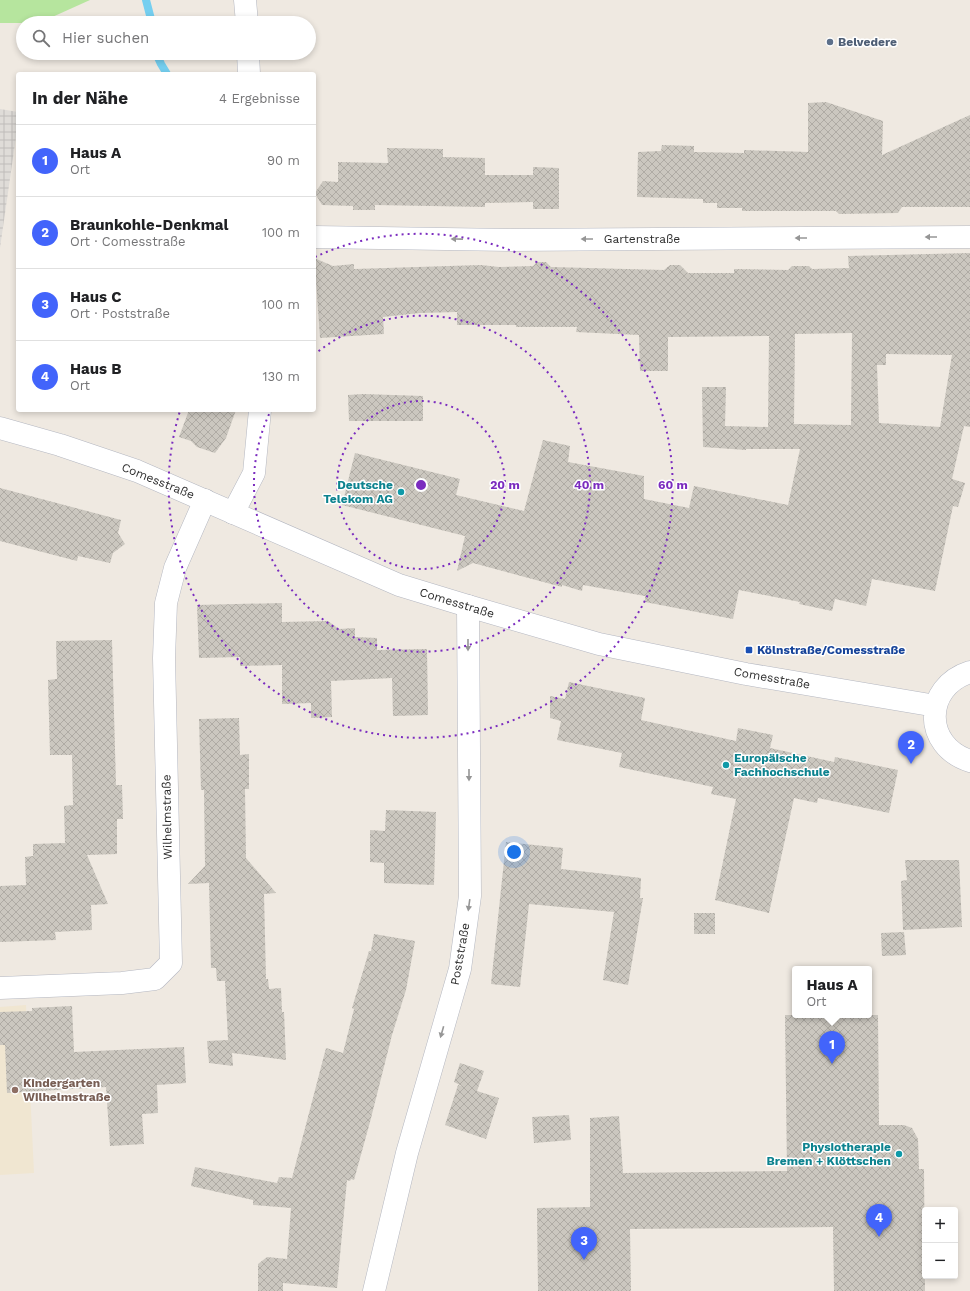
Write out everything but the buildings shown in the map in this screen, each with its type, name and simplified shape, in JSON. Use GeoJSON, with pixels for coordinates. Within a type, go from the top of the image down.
{"type":"FeatureCollection","features":[{"type":"Feature","properties":{"kind":"street"},"geometry":{"type":"LineString","coordinates":[[245,0],[246,16]]}},
{"type":"Feature","properties":{"kind":"street"},"geometry":{"type":"LineString","coordinates":[[248,60],[249,72]]}},
{"type":"Feature","properties":{"kind":"street","name":"Gartenstraße"},"geometry":{"type":"LineString","coordinates":[[316,237],[510,240],[970,237]]}},
{"type":"Feature","properties":{"kind":"street"},"geometry":{"type":"LineString","coordinates":[[233,513],[254,473],[260,412]]}},
{"type":"Feature","properties":{"kind":"street","name":"Comesstraße"},"geometry":{"type":"LineString","coordinates":[[0,428],[60,445],[137,470],[399,585],[468,606],[599,644],[746,674],[936,706]]}},
{"type":"Feature","properties":{"kind":"street","name":"Wilhelmstraße"},"geometry":{"type":"LineString","coordinates":[[0,988],[122,983],[155,979],[171,963],[164,658],[166,603],[176,568],[205,500]]}},
{"type":"Feature","properties":{"kind":"street","name":"Poststraße"},"geometry":{"type":"LineString","coordinates":[[374,1291],[407,1153],[460,969],[470,896],[468,606]]}},
{"type":"Feature","properties":{"kind":"street"},"geometry":{"type":"LineString","coordinates":[[970,672],[960,675],[949,683],[941,693],[936,706],[935,721],[939,736],[947,749],[960,758],[970,761]]}},
{"type":"Feature","properties":{"kind":"shaded area"},"geometry":{"type":"Polygon","coordinates":[[[0,109],[16,112],[16,137],[0,248],[0,109]]]}},
{"type":"Feature","properties":{"kind":"shaded area","name":"Kindergarten Wilhelmstraße"},"geometry":{"type":"Polygon","coordinates":[[[26,1005],[34,1173],[0,1175],[0,1007],[26,1005]]]}},
{"type":"Feature","properties":{"kind":"green space"},"geometry":{"type":"Polygon","coordinates":[[[0,0],[90,0],[55,16],[16,16],[16,23],[0,23],[0,0]]]}},
{"type":"Feature","properties":{"kind":"waterway"},"geometry":{"type":"LineString","coordinates":[[146,0],[150,16]]}},
{"type":"Feature","properties":{"kind":"waterway"},"geometry":{"type":"LineString","coordinates":[[159,60],[166,72]]}},
{"type":"Feature","properties":{"kind":"place","name":"Belvedere"},"geometry":{"type":"Point","coordinates":[830,42]}},
{"type":"Feature","properties":{"kind":"place","name":"Deutsche Telekom AG"},"geometry":{"type":"Point","coordinates":[401,492]}},
{"type":"Feature","properties":{"kind":"place","name":"Kölnstraße/Comesstraße"},"geometry":{"type":"Point","coordinates":[749,650]}},
{"type":"Feature","properties":{"kind":"place","name":"Braunkohle-Denkmal"},"geometry":{"type":"Point","coordinates":[911,764]}},
{"type":"Feature","properties":{"kind":"place","name":"Europäische Fachhochschule"},"geometry":{"type":"Point","coordinates":[726,765]}},
{"type":"Feature","properties":{"kind":"place","name":"Haus A"},"geometry":{"type":"Point","coordinates":[832,1064]}},
{"type":"Feature","properties":{"kind":"place","name":"Kindergarten Wilhelmstraße"},"geometry":{"type":"Point","coordinates":[15,1090]}},
{"type":"Feature","properties":{"kind":"place","name":"Physiotherapie Bremen + Klöttschen"},"geometry":{"type":"Point","coordinates":[899,1154]}},
{"type":"Feature","properties":{"kind":"place","name":"Haus B"},"geometry":{"type":"Point","coordinates":[879,1237]}},
{"type":"Feature","properties":{"kind":"place","name":"Haus C"},"geometry":{"type":"Point","coordinates":[584,1260]}}]}
